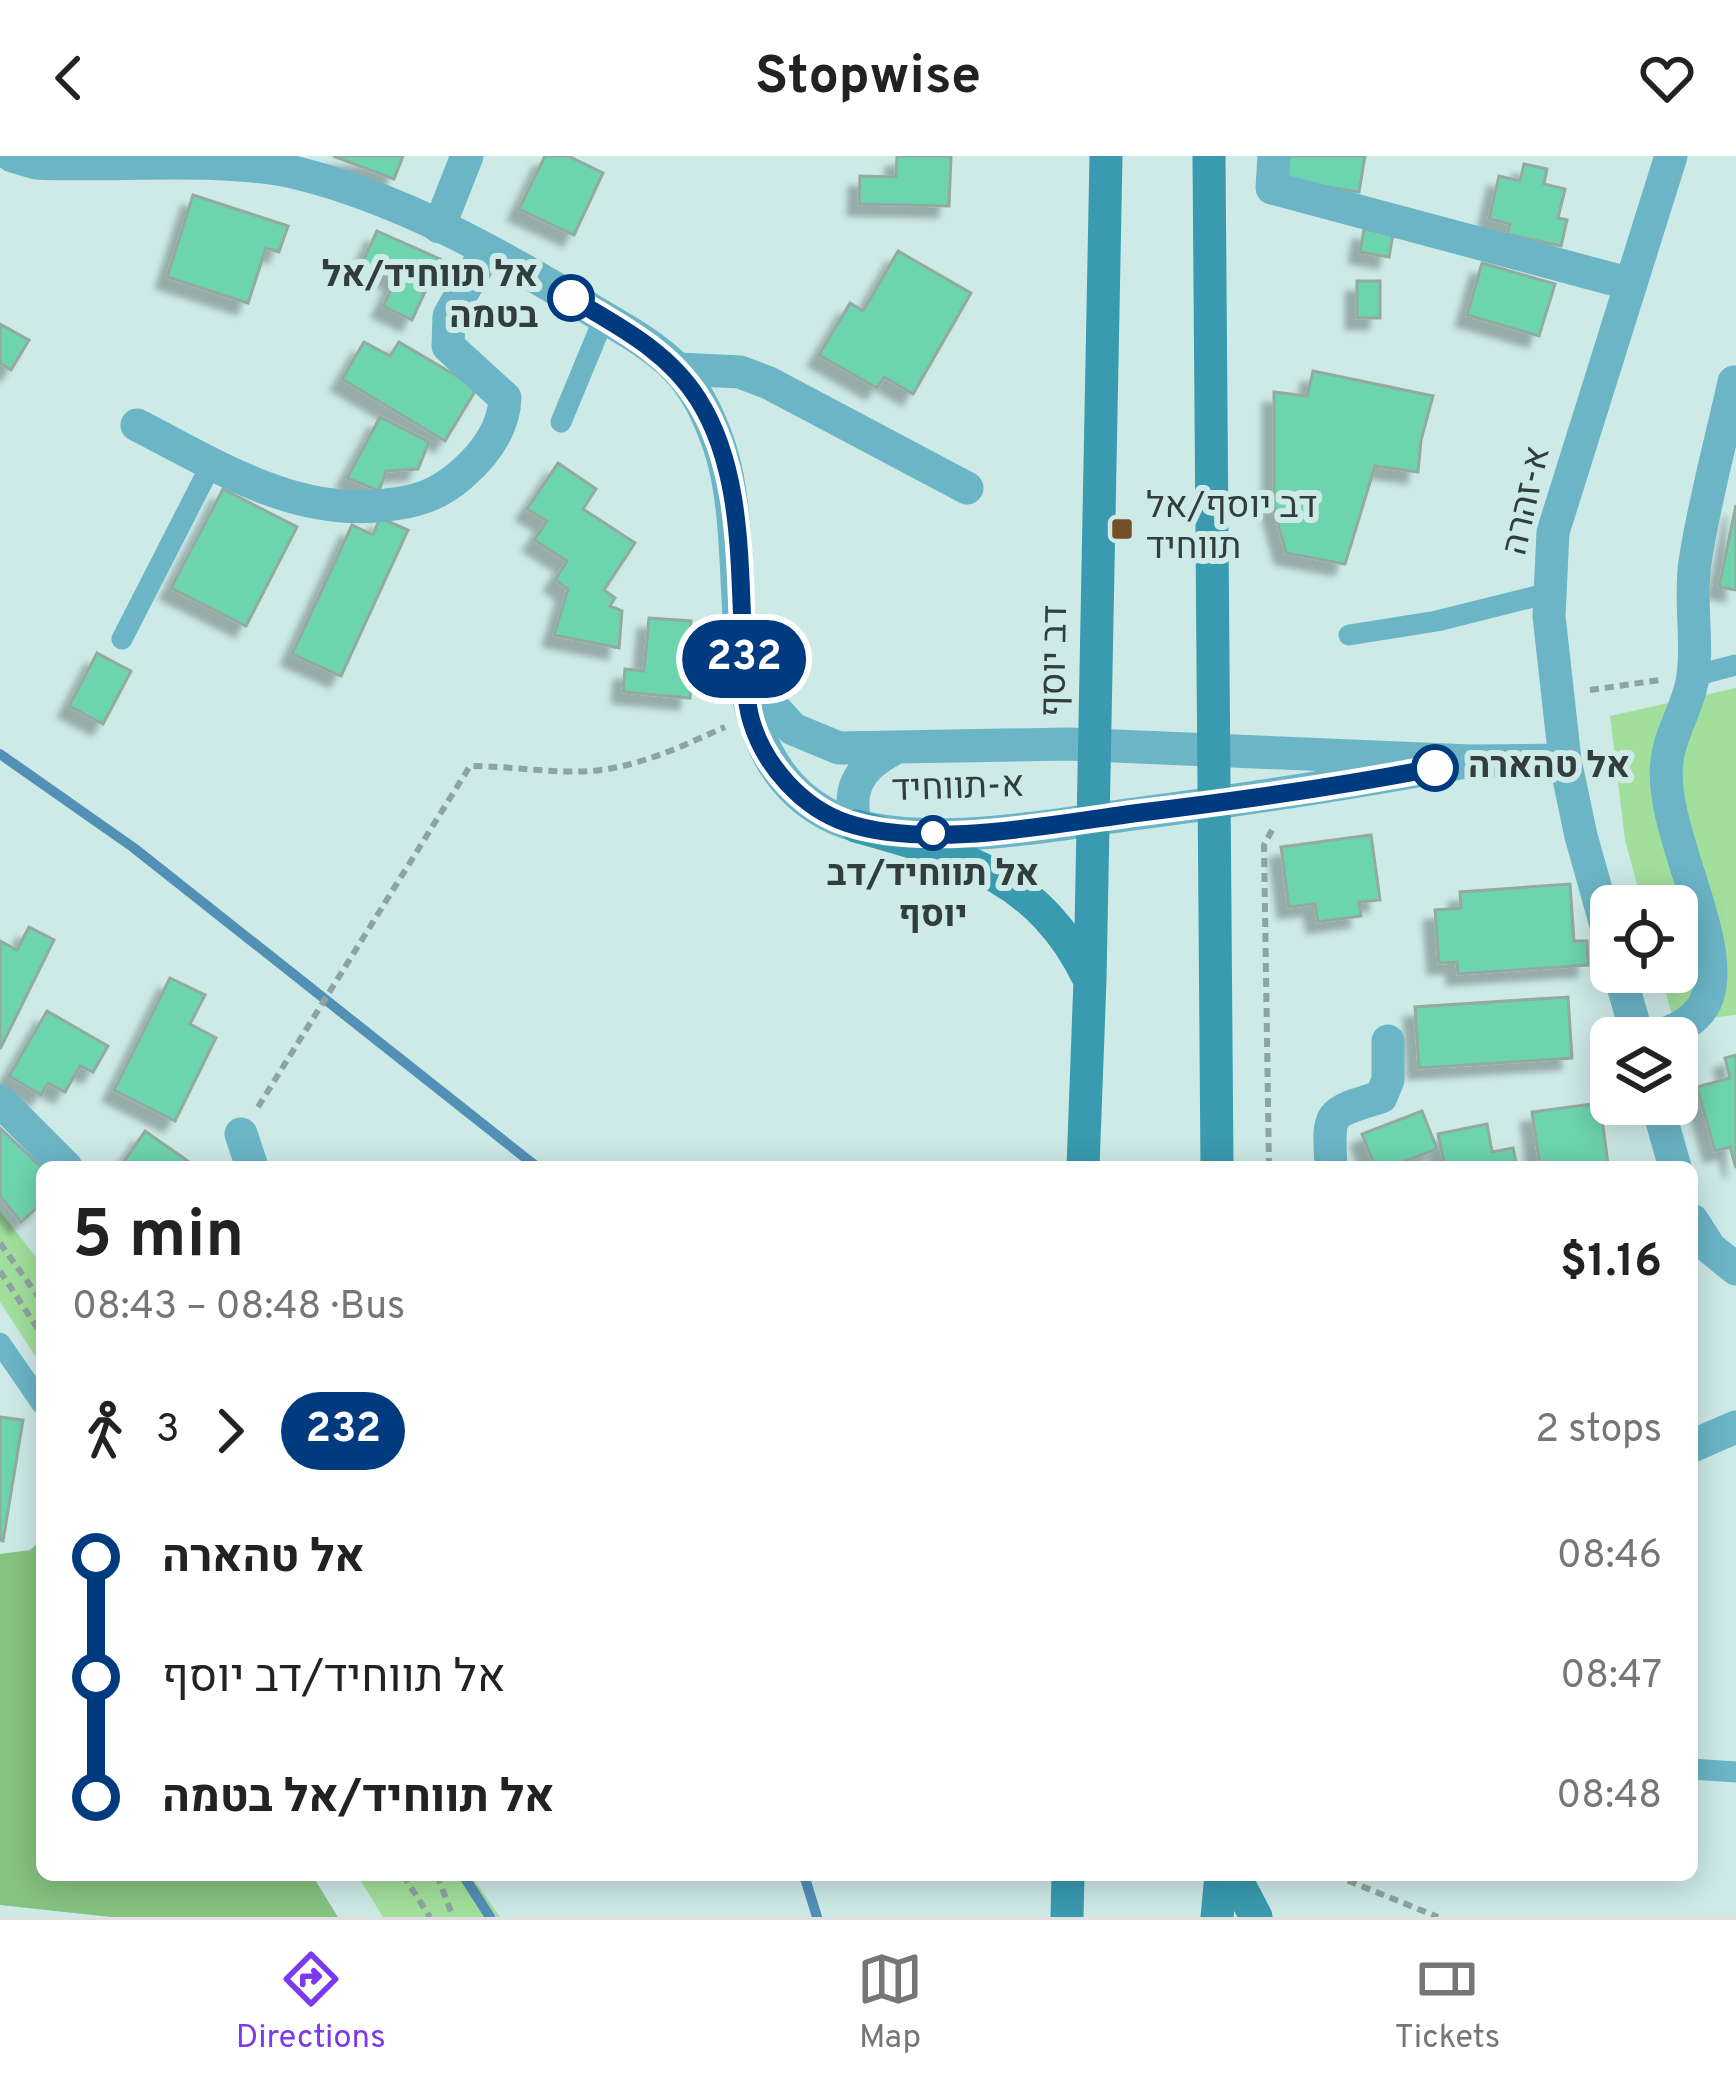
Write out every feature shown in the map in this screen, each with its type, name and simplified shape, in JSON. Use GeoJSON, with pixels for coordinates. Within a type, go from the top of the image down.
{"type":"FeatureCollection","features":[{"type":"Feature","properties":{"kind":"main road","name":"דב יוסף"},"geometry":{"type":"LineString","coordinates":[[1083,1161],[1106,156]]}},
{"type":"Feature","properties":{"kind":"main road"},"geometry":{"type":"LineString","coordinates":[[1209,156],[1217,1161]]}},
{"type":"Feature","properties":{"kind":"main road"},"geometry":{"type":"LineString","coordinates":[[856,826],[940,851],[1013,884],[1058,926],[1090,980]]}},
{"type":"Feature","properties":{"kind":"main road"},"geometry":{"type":"LineString","coordinates":[[1067,1917],[1068,1881]]}},
{"type":"Feature","properties":{"kind":"main road"},"geometry":{"type":"LineString","coordinates":[[1217,1917],[1220,1881]]}},
{"type":"Feature","properties":{"kind":"main road"},"geometry":{"type":"LineString","coordinates":[[1237,1881],[1256,1917]]}},
{"type":"Feature","properties":{"kind":"street","name":"א-תווחיד"},"geometry":{"type":"LineString","coordinates":[[12,156],[36,163],[215,165],[291,172],[397,205],[604,318],[677,369],[701,403],[720,447],[732,496],[750,716],[766,754],[790,785],[821,812],[856,826],[909,834],[1092,820],[1214,804]]}},
{"type":"Feature","properties":{"kind":"street"},"geometry":{"type":"LineString","coordinates":[[439,227],[467,156]]}},
{"type":"Feature","properties":{"kind":"street"},"geometry":{"type":"LineString","coordinates":[[1274,156],[1272,188],[1631,284]]}},
{"type":"Feature","properties":{"kind":"street","name":"א-זהרה"},"geometry":{"type":"LineString","coordinates":[[1595,885],[1565,760],[1549,593],[1553,532],[1671,156]]}},
{"type":"Feature","properties":{"kind":"street"},"geometry":{"type":"LineString","coordinates":[[137,424],[248,482],[310,505],[356,509],[414,502],[444,489],[476,461],[505,415],[506,398],[498,388],[448,346],[449,316],[486,251]]}},
{"type":"Feature","properties":{"kind":"street"},"geometry":{"type":"LineString","coordinates":[[677,369],[740,372],[769,383],[967,488]]}},
{"type":"Feature","properties":{"kind":"street"},"geometry":{"type":"LineString","coordinates":[[1691,1017],[1708,996],[1712,964],[1669,801],[1666,762],[1694,676],[1695,564],[1734,382]]}},
{"type":"Feature","properties":{"kind":"street","name":"א-תווחיד"},"geometry":{"type":"LineString","coordinates":[[743,651],[771,704],[801,734],[838,748],[1094,745]]}},
{"type":"Feature","properties":{"kind":"street"},"geometry":{"type":"LineString","coordinates":[[1094,745],[1470,761],[1565,760]]}},
{"type":"Feature","properties":{"kind":"street"},"geometry":{"type":"LineString","coordinates":[[856,826],[851,796],[857,778],[892,749]]}},
{"type":"Feature","properties":{"kind":"street"},"geometry":{"type":"LineString","coordinates":[[1214,804],[1470,761]]}},
{"type":"Feature","properties":{"kind":"street"},"geometry":{"type":"LineString","coordinates":[[1331,1161],[1329,1126],[1334,1115],[1381,1097],[1388,1080],[1388,1040]]}},
{"type":"Feature","properties":{"kind":"street"},"geometry":{"type":"LineString","coordinates":[[0,1101],[60,1161]]}},
{"type":"Feature","properties":{"kind":"street"},"geometry":{"type":"LineString","coordinates":[[1663,1125],[1673,1161]]}},
{"type":"Feature","properties":{"kind":"street"},"geometry":{"type":"LineString","coordinates":[[241,1134],[251,1161]]}},
{"type":"Feature","properties":{"kind":"street"},"geometry":{"type":"LineString","coordinates":[[1698,1230],[1709,1248],[1736,1269]]}},
{"type":"Feature","properties":{"kind":"street"},"geometry":{"type":"LineString","coordinates":[[1698,1443],[1736,1427]]}},
{"type":"Feature","properties":{"kind":"lane"},"geometry":{"type":"LineString","coordinates":[[561,422],[604,318]]}},
{"type":"Feature","properties":{"kind":"lane"},"geometry":{"type":"LineString","coordinates":[[122,639],[212,464]]}},
{"type":"Feature","properties":{"kind":"lane"},"geometry":{"type":"LineString","coordinates":[[1349,635],[1437,621],[1549,593]]}},
{"type":"Feature","properties":{"kind":"lane"},"geometry":{"type":"LineString","coordinates":[[1694,676],[1736,665]]}},
{"type":"Feature","properties":{"kind":"lane"},"geometry":{"type":"LineString","coordinates":[[0,1343],[36,1395]]}},
{"type":"Feature","properties":{"kind":"lane"},"geometry":{"type":"LineString","coordinates":[[1698,1769],[1736,1772]]}},
{"type":"Feature","properties":{"kind":"path"},"geometry":{"type":"LineString","coordinates":[[1558,694],[1694,676]]}},
{"type":"Feature","properties":{"kind":"path"},"geometry":{"type":"LineString","coordinates":[[241,1134],[470,766],[603,770],[658,757],[750,716]]}},
{"type":"Feature","properties":{"kind":"path"},"geometry":{"type":"LineString","coordinates":[[1269,1161],[1264,845],[1279,822],[1279,795]]}},
{"type":"Feature","properties":{"kind":"path"},"geometry":{"type":"LineString","coordinates":[[0,1243],[36,1294]]}},
{"type":"Feature","properties":{"kind":"path"},"geometry":{"type":"LineString","coordinates":[[0,1271],[36,1326]]}},
{"type":"Feature","properties":{"kind":"path"},"geometry":{"type":"LineString","coordinates":[[408,1881],[430,1917]]}},
{"type":"Feature","properties":{"kind":"path"},"geometry":{"type":"LineString","coordinates":[[439,1881],[453,1917]]}},
{"type":"Feature","properties":{"kind":"path"},"geometry":{"type":"LineString","coordinates":[[1349,1881],[1438,1917]]}},
{"type":"Feature","properties":{"kind":"green space"},"geometry":{"type":"Polygon","coordinates":[[[1736,688],[1736,1015],[1673,1017],[1666,993],[1698,993],[1698,885],[1637,885],[1625,840],[1610,716],[1736,688]]]}},
{"type":"Feature","properties":{"kind":"green space"},"geometry":{"type":"Polygon","coordinates":[[[0,1211],[36,1257],[36,1357],[0,1302],[0,1211]]]}},
{"type":"Feature","properties":{"kind":"green space"},"geometry":{"type":"Polygon","coordinates":[[[36,1545],[36,1881],[316,1881],[338,1917],[111,1917],[0,1905],[0,1554],[36,1545]]]}},
{"type":"Feature","properties":{"kind":"green space"},"geometry":{"type":"Polygon","coordinates":[[[361,1881],[475,1881],[500,1917],[383,1917],[361,1881]]]}},
{"type":"Feature","properties":{"kind":"building"},"geometry":{"type":"Polygon","coordinates":[[[333,156],[403,156],[394,179],[333,156]]]}},
{"type":"Feature","properties":{"kind":"building"},"geometry":{"type":"Polygon","coordinates":[[[545,156],[568,156],[603,173],[574,235],[519,209],[545,156]]]}},
{"type":"Feature","properties":{"kind":"building"},"geometry":{"type":"Polygon","coordinates":[[[897,156],[951,156],[949,206],[859,204],[860,176],[896,177],[897,156]]]}},
{"type":"Feature","properties":{"kind":"building"},"geometry":{"type":"Polygon","coordinates":[[[1286,156],[1365,156],[1359,192],[1282,180],[1286,156]]]}},
{"type":"Feature","properties":{"kind":"building"},"geometry":{"type":"Polygon","coordinates":[[[1524,164],[1547,169],[1544,184],[1565,189],[1558,218],[1567,220],[1561,246],[1507,234],[1510,224],[1489,219],[1499,176],[1520,181],[1524,164]]]}},
{"type":"Feature","properties":{"kind":"building"},"geometry":{"type":"Polygon","coordinates":[[[193,195],[288,226],[279,252],[266,248],[248,303],[167,277],[193,195]]]}},
{"type":"Feature","properties":{"kind":"building"},"geometry":{"type":"Polygon","coordinates":[[[1364,229],[1393,234],[1389,257],[1360,252],[1364,229]]]}},
{"type":"Feature","properties":{"kind":"building"},"geometry":{"type":"Polygon","coordinates":[[[377,231],[440,259],[412,320],[383,306],[396,279],[362,263],[377,231]]]}},
{"type":"Feature","properties":{"kind":"building"},"geometry":{"type":"Polygon","coordinates":[[[898,251],[971,293],[913,394],[884,377],[877,388],[819,355],[850,303],[863,311],[898,251]]]}},
{"type":"Feature","properties":{"kind":"building"},"geometry":{"type":"Polygon","coordinates":[[[1482,263],[1555,284],[1539,336],[1467,315],[1482,263]]]}},
{"type":"Feature","properties":{"kind":"building"},"geometry":{"type":"Polygon","coordinates":[[[1357,281],[1380,281],[1380,318],[1357,318],[1357,281]]]}},
{"type":"Feature","properties":{"kind":"building"},"geometry":{"type":"Polygon","coordinates":[[[0,324],[29,340],[11,370],[0,363],[0,324]]]}},
{"type":"Feature","properties":{"kind":"building"},"geometry":{"type":"Polygon","coordinates":[[[364,342],[390,356],[399,342],[477,388],[445,441],[342,379],[364,342]]]}},
{"type":"Feature","properties":{"kind":"building"},"geometry":{"type":"Polygon","coordinates":[[[1313,371],[1433,396],[1418,472],[1375,466],[1345,564],[1286,553],[1274,509],[1274,392],[1307,396],[1313,371]]]}},
{"type":"Feature","properties":{"kind":"building"},"geometry":{"type":"Polygon","coordinates":[[[380,417],[429,442],[418,469],[386,471],[379,491],[347,478],[380,417]]]}},
{"type":"Feature","properties":{"kind":"building"},"geometry":{"type":"Polygon","coordinates":[[[558,463],[596,489],[583,509],[635,543],[604,590],[615,598],[610,606],[622,611],[619,648],[554,635],[568,589],[555,580],[567,561],[534,540],[547,521],[527,509],[558,463]]]}},
{"type":"Feature","properties":{"kind":"building"},"geometry":{"type":"Polygon","coordinates":[[[223,489],[297,527],[246,626],[171,588],[223,489]]]}},
{"type":"Feature","properties":{"kind":"building"},"geometry":{"type":"Polygon","coordinates":[[[1736,505],[1736,590],[1719,587],[1736,505]]]}},
{"type":"Feature","properties":{"kind":"building"},"geometry":{"type":"Polygon","coordinates":[[[380,518],[408,530],[341,676],[292,654],[352,525],[373,535],[380,518]]]}},
{"type":"Feature","properties":{"kind":"building"},"geometry":{"type":"Polygon","coordinates":[[[649,618],[691,621],[690,698],[623,692],[625,669],[644,671],[649,618]]]}},
{"type":"Feature","properties":{"kind":"building"},"geometry":{"type":"Polygon","coordinates":[[[97,653],[131,671],[103,724],[69,706],[97,653]]]}},
{"type":"Feature","properties":{"kind":"building"},"geometry":{"type":"Polygon","coordinates":[[[1371,835],[1380,900],[1359,902],[1361,916],[1318,922],[1315,904],[1289,907],[1281,847],[1371,835]]]}},
{"type":"Feature","properties":{"kind":"building"},"geometry":{"type":"Polygon","coordinates":[[[1570,884],[1574,941],[1587,941],[1588,965],[1458,974],[1457,962],[1439,963],[1435,910],[1461,908],[1460,892],[1570,884]]]}},
{"type":"Feature","properties":{"kind":"building"},"geometry":{"type":"Polygon","coordinates":[[[29,927],[54,940],[0,1049],[0,941],[17,950],[29,927]]]}},
{"type":"Feature","properties":{"kind":"building"},"geometry":{"type":"Polygon","coordinates":[[[170,978],[205,995],[190,1024],[216,1038],[175,1121],[114,1090],[170,978]]]}},
{"type":"Feature","properties":{"kind":"building"},"geometry":{"type":"Polygon","coordinates":[[[1568,997],[1572,1058],[1419,1068],[1415,1007],[1568,997]]]}},
{"type":"Feature","properties":{"kind":"building"},"geometry":{"type":"Polygon","coordinates":[[[47,1011],[108,1046],[93,1072],[80,1066],[65,1092],[48,1083],[41,1095],[9,1076],[47,1011]]]}},
{"type":"Feature","properties":{"kind":"building"},"geometry":{"type":"Polygon","coordinates":[[[1736,1055],[1736,1168],[1730,1147],[1715,1151],[1698,1091],[1730,1078],[1725,1058],[1736,1055]]]}},
{"type":"Feature","properties":{"kind":"building"},"geometry":{"type":"Polygon","coordinates":[[[1590,1104],[1590,1125],[1603,1125],[1608,1161],[1539,1161],[1532,1112],[1590,1104]]]}},
{"type":"Feature","properties":{"kind":"building"},"geometry":{"type":"Polygon","coordinates":[[[1422,1111],[1437,1149],[1406,1161],[1373,1161],[1362,1134],[1422,1111]]]}},
{"type":"Feature","properties":{"kind":"building"},"geometry":{"type":"Polygon","coordinates":[[[1487,1124],[1492,1152],[1513,1148],[1516,1161],[1444,1161],[1438,1134],[1487,1124]]]}},
{"type":"Feature","properties":{"kind":"building"},"geometry":{"type":"Polygon","coordinates":[[[0,1128],[36,1162],[36,1208],[21,1222],[0,1196],[0,1128]]]}},
{"type":"Feature","properties":{"kind":"building"},"geometry":{"type":"Polygon","coordinates":[[[145,1131],[188,1161],[124,1161],[145,1131]]]}},
{"type":"Feature","properties":{"kind":"building"},"geometry":{"type":"Polygon","coordinates":[[[0,1417],[23,1420],[3,1541],[0,1540],[0,1417]]]}},
{"type":"Feature","properties":{"kind":"waterway"},"geometry":{"type":"LineString","coordinates":[[0,754],[134,848],[529,1161]]}},
{"type":"Feature","properties":{"kind":"waterway"},"geometry":{"type":"LineString","coordinates":[[467,1881],[490,1917]]}},
{"type":"Feature","properties":{"kind":"waterway"},"geometry":{"type":"LineString","coordinates":[[806,1881],[817,1917]]}},
{"type":"Feature","properties":{"kind":"bus line","name":"232"},"geometry":{"type":"LineString","coordinates":[[571,298],[634,335],[677,369],[701,403],[720,447],[732,496],[750,716],[773,765],[821,812],[846,823],[894,833],[1005,829],[1279,795],[1435,768]]}},
{"type":"Feature","properties":{"kind":"place","name":"אל תווחיד/אל בטמה"},"geometry":{"type":"Point","coordinates":[571,298]}},
{"type":"Feature","properties":{"kind":"place","name":"דב יוסף/אל תווחיד"},"geometry":{"type":"Point","coordinates":[1122,529]}},
{"type":"Feature","properties":{"kind":"place","name":"אל טהארה"},"geometry":{"type":"Point","coordinates":[1435,768]}},
{"type":"Feature","properties":{"kind":"place","name":"אל תווחיד/דב יוסף"},"geometry":{"type":"Point","coordinates":[933,833]}}]}
